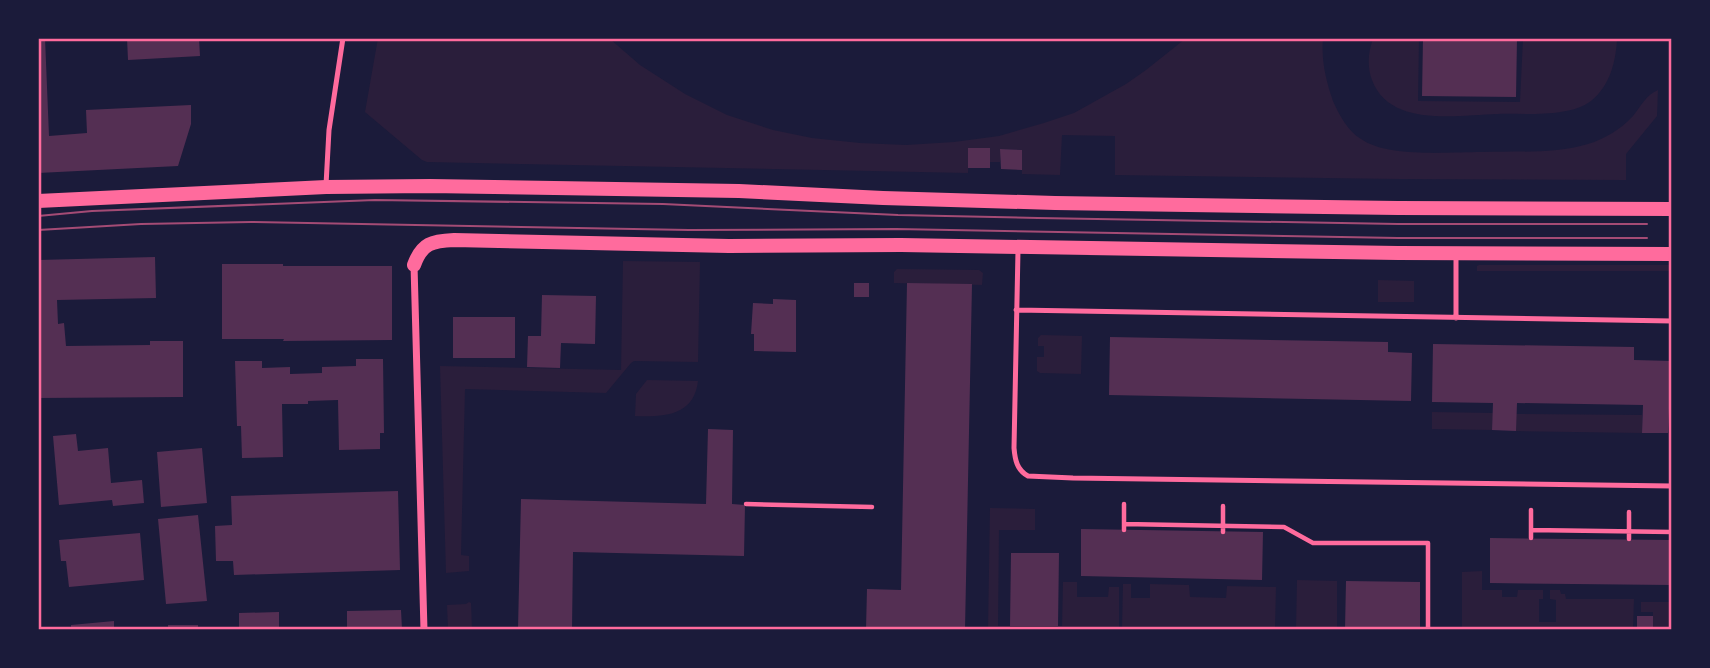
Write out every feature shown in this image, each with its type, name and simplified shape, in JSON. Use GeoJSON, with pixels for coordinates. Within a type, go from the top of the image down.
{"type":"FeatureCollection","features":[{"type":"Feature","properties":{"kind":"main road"},"geometry":{"type":"LineString","coordinates":[[38,201],[326,187],[430,186],[738,191],[1055,203],[1671,209]]}},
{"type":"Feature","properties":{"kind":"main road"},"geometry":{"type":"LineString","coordinates":[[414,265],[421,250],[428,245],[454,240],[729,246],[901,244],[1456,254],[1671,254]]}},
{"type":"Feature","properties":{"kind":"street"},"geometry":{"type":"LineString","coordinates":[[414,265],[424,629]]}},
{"type":"Feature","properties":{"kind":"lane"},"geometry":{"type":"LineString","coordinates":[[326,187],[329,130],[343,38]]}},
{"type":"Feature","properties":{"kind":"lane"},"geometry":{"type":"LineString","coordinates":[[1018,247],[1015,456],[1019,468],[1028,476],[1671,486]]}},
{"type":"Feature","properties":{"kind":"lane"},"geometry":{"type":"LineString","coordinates":[[1456,254],[1456,318]]}},
{"type":"Feature","properties":{"kind":"lane"},"geometry":{"type":"LineString","coordinates":[[1016,310],[1671,321]]}},
{"type":"Feature","properties":{"kind":"path"},"geometry":{"type":"LineString","coordinates":[[746,504],[872,507]]}},
{"type":"Feature","properties":{"kind":"path"},"geometry":{"type":"LineString","coordinates":[[1124,504],[1124,527],[1284,527],[1313,543],[1429,543],[1428,629]]}},
{"type":"Feature","properties":{"kind":"path"},"geometry":{"type":"LineString","coordinates":[[1223,506],[1223,528]]}},
{"type":"Feature","properties":{"kind":"path"},"geometry":{"type":"LineString","coordinates":[[1531,510],[1531,538]]}},
{"type":"Feature","properties":{"kind":"path"},"geometry":{"type":"LineString","coordinates":[[1629,512],[1629,539]]}},
{"type":"Feature","properties":{"kind":"path"},"geometry":{"type":"LineString","coordinates":[[1531,530],[1671,532]]}},
{"type":"Feature","properties":{"kind":"shaded area"},"geometry":{"type":"Polygon","coordinates":[[[378,38],[610,39],[640,65],[685,94],[727,115],[773,130],[812,138],[860,143],[906,145],[954,142],[999,136],[1044,123],[1074,113],[1126,84],[1185,39],[1323,39],[1326,78],[1341,117],[1361,139],[1387,149],[1436,153],[1535,151],[1575,147],[1601,139],[1618,129],[1658,90],[1657,116],[1626,154],[1626,180],[1115,175],[1115,136],[1062,135],[1060,175],[1022,174],[1022,150],[1001,149],[1000,162],[990,162],[990,148],[969,148],[968,173],[427,162],[365,112],[378,38]]]}},
{"type":"Feature","properties":{"kind":"shaded area"},"geometry":{"type":"Polygon","coordinates":[[[1373,39],[1419,39],[1418,101],[1520,102],[1523,39],[1617,39],[1607,81],[1598,95],[1582,106],[1546,114],[1445,116],[1409,112],[1394,106],[1381,95],[1369,70],[1373,39]]]}},
{"type":"Feature","properties":{"kind":"shaded area"},"geometry":{"type":"Polygon","coordinates":[[[623,261],[700,262],[698,362],[634,361],[606,393],[465,389],[461,555],[469,556],[469,571],[446,573],[440,366],[621,370],[623,261]]]}},
{"type":"Feature","properties":{"kind":"shaded area"},"geometry":{"type":"Polygon","coordinates":[[[1479,265],[1671,265],[1672,271],[1477,271],[1479,265]]]}},
{"type":"Feature","properties":{"kind":"shaded area"},"geometry":{"type":"Polygon","coordinates":[[[897,269],[979,270],[983,273],[982,285],[894,283],[894,272],[897,269]]]}},
{"type":"Feature","properties":{"kind":"shaded area"},"geometry":{"type":"Polygon","coordinates":[[[1378,280],[1414,281],[1414,302],[1378,302],[1378,280]]]}},
{"type":"Feature","properties":{"kind":"shaded area"},"geometry":{"type":"Polygon","coordinates":[[[1041,335],[1082,336],[1081,374],[1037,371],[1037,357],[1044,357],[1044,346],[1038,346],[1038,338],[1041,335]]]}},
{"type":"Feature","properties":{"kind":"shaded area"},"geometry":{"type":"Polygon","coordinates":[[[647,380],[698,381],[691,401],[684,408],[667,415],[635,416],[636,394],[647,380]]]}},
{"type":"Feature","properties":{"kind":"shaded area"},"geometry":{"type":"Polygon","coordinates":[[[1432,412],[1493,413],[1492,430],[1432,429],[1432,412]]]}},
{"type":"Feature","properties":{"kind":"shaded area"},"geometry":{"type":"Polygon","coordinates":[[[1516,414],[1642,415],[1642,433],[1516,431],[1516,414]]]}},
{"type":"Feature","properties":{"kind":"shaded area"},"geometry":{"type":"Polygon","coordinates":[[[990,508],[1035,509],[1035,530],[999,530],[998,626],[1062,626],[1063,582],[1077,582],[1077,597],[1108,597],[1109,587],[1119,587],[1119,627],[1122,627],[1123,584],[1131,584],[1131,598],[1150,598],[1150,584],[1189,585],[1190,597],[1226,598],[1227,586],[1276,587],[1275,629],[988,630],[990,508]]]}},
{"type":"Feature","properties":{"kind":"shaded area"},"geometry":{"type":"Polygon","coordinates":[[[1482,571],[1482,590],[1502,590],[1502,597],[1517,597],[1518,590],[1543,590],[1543,599],[1539,599],[1539,622],[1556,622],[1556,600],[1550,599],[1550,590],[1560,590],[1566,599],[1634,599],[1633,629],[1462,629],[1462,572],[1482,571]]]}},
{"type":"Feature","properties":{"kind":"shaded area"},"geometry":{"type":"Polygon","coordinates":[[[1297,580],[1337,581],[1337,629],[1296,629],[1297,580]]]}},
{"type":"Feature","properties":{"kind":"shaded area"},"geometry":{"type":"Polygon","coordinates":[[[469,602],[472,629],[448,629],[447,605],[469,602]]]}},
{"type":"Feature","properties":{"kind":"shaded area"},"geometry":{"type":"Polygon","coordinates":[[[1641,602],[1671,602],[1671,629],[1653,629],[1653,612],[1641,612],[1641,602]]]}},
{"type":"Feature","properties":{"kind":"building"},"geometry":{"type":"Polygon","coordinates":[[[38,38],[45,38],[49,136],[87,133],[86,110],[191,105],[191,124],[178,166],[38,173],[38,38]]]}},
{"type":"Feature","properties":{"kind":"building"},"geometry":{"type":"Polygon","coordinates":[[[127,38],[199,38],[200,56],[128,60],[127,38]]]}},
{"type":"Feature","properties":{"kind":"building"},"geometry":{"type":"Polygon","coordinates":[[[1423,38],[1517,38],[1516,97],[1422,96],[1423,38]]]}},
{"type":"Feature","properties":{"kind":"building"},"geometry":{"type":"Polygon","coordinates":[[[968,148],[990,148],[990,168],[968,168],[968,148]]]}},
{"type":"Feature","properties":{"kind":"building"},"geometry":{"type":"Polygon","coordinates":[[[1000,149],[1022,150],[1022,170],[1001,169],[1000,149]]]}},
{"type":"Feature","properties":{"kind":"building"},"geometry":{"type":"Polygon","coordinates":[[[155,257],[156,298],[57,300],[58,324],[64,323],[66,346],[150,345],[150,341],[183,341],[183,397],[38,398],[38,260],[155,257]]]}},
{"type":"Feature","properties":{"kind":"building"},"geometry":{"type":"Polygon","coordinates":[[[222,264],[392,266],[392,340],[222,339],[222,264]]]}},
{"type":"Feature","properties":{"kind":"building"},"geometry":{"type":"Polygon","coordinates":[[[854,283],[869,283],[869,297],[854,297],[854,283]]]}},
{"type":"Feature","properties":{"kind":"building"},"geometry":{"type":"Polygon","coordinates":[[[907,283],[972,284],[965,629],[866,629],[867,589],[901,590],[907,283]]]}},
{"type":"Feature","properties":{"kind":"building"},"geometry":{"type":"Polygon","coordinates":[[[542,295],[596,296],[595,344],[561,343],[560,368],[527,367],[528,336],[541,336],[542,295]]]}},
{"type":"Feature","properties":{"kind":"building"},"geometry":{"type":"Polygon","coordinates":[[[773,299],[796,300],[796,352],[754,351],[754,334],[751,334],[753,303],[773,304],[773,299]]]}},
{"type":"Feature","properties":{"kind":"building"},"geometry":{"type":"Polygon","coordinates":[[[453,317],[515,317],[515,358],[453,358],[453,317]]]}},
{"type":"Feature","properties":{"kind":"building"},"geometry":{"type":"Polygon","coordinates":[[[1110,337],[1388,342],[1388,352],[1412,353],[1411,401],[1109,395],[1110,337]]]}},
{"type":"Feature","properties":{"kind":"building"},"geometry":{"type":"Polygon","coordinates":[[[1433,344],[1634,347],[1634,360],[1672,361],[1672,409],[1669,409],[1668,433],[1642,433],[1643,405],[1517,403],[1516,431],[1492,430],[1493,403],[1432,402],[1433,344]]]}},
{"type":"Feature","properties":{"kind":"building"},"geometry":{"type":"Polygon","coordinates":[[[356,359],[383,359],[384,433],[380,433],[380,449],[339,450],[338,400],[308,401],[308,404],[282,404],[283,457],[242,458],[241,426],[237,426],[235,361],[262,361],[262,368],[290,367],[290,374],[322,373],[322,367],[356,366],[356,359]]]}},
{"type":"Feature","properties":{"kind":"building"},"geometry":{"type":"Polygon","coordinates":[[[708,429],[733,430],[732,504],[745,505],[744,556],[573,552],[572,629],[518,629],[521,499],[706,504],[708,429]]]}},
{"type":"Feature","properties":{"kind":"building"},"geometry":{"type":"Polygon","coordinates":[[[76,434],[78,451],[108,448],[111,483],[142,480],[144,503],[113,506],[112,500],[59,505],[53,436],[76,434]]]}},
{"type":"Feature","properties":{"kind":"building"},"geometry":{"type":"Polygon","coordinates":[[[202,448],[207,503],[161,507],[157,452],[202,448]]]}},
{"type":"Feature","properties":{"kind":"building"},"geometry":{"type":"Polygon","coordinates":[[[398,491],[400,570],[234,575],[233,561],[216,561],[215,526],[232,525],[231,496],[398,491]]]}},
{"type":"Feature","properties":{"kind":"building"},"geometry":{"type":"Polygon","coordinates":[[[198,515],[207,601],[166,604],[158,519],[198,515]]]}},
{"type":"Feature","properties":{"kind":"building"},"geometry":{"type":"Polygon","coordinates":[[[1081,529],[1263,532],[1262,580],[1081,576],[1081,529]]]}},
{"type":"Feature","properties":{"kind":"building"},"geometry":{"type":"Polygon","coordinates":[[[140,533],[144,580],[69,587],[66,561],[61,561],[59,540],[140,533]]]}},
{"type":"Feature","properties":{"kind":"building"},"geometry":{"type":"Polygon","coordinates":[[[1490,538],[1671,540],[1671,585],[1490,583],[1490,538]]]}},
{"type":"Feature","properties":{"kind":"building"},"geometry":{"type":"Polygon","coordinates":[[[1011,553],[1059,553],[1058,626],[1010,626],[1011,553]]]}},
{"type":"Feature","properties":{"kind":"building"},"geometry":{"type":"Polygon","coordinates":[[[1346,581],[1420,582],[1420,629],[1345,629],[1346,581]]]}},
{"type":"Feature","properties":{"kind":"building"},"geometry":{"type":"Polygon","coordinates":[[[401,610],[402,629],[347,629],[347,611],[401,610]]]}},
{"type":"Feature","properties":{"kind":"building"},"geometry":{"type":"Polygon","coordinates":[[[279,612],[279,629],[239,629],[239,613],[279,612]]]}},
{"type":"Feature","properties":{"kind":"building"},"geometry":{"type":"Polygon","coordinates":[[[1637,616],[1653,616],[1653,629],[1637,628],[1637,616]]]}},
{"type":"Feature","properties":{"kind":"building"},"geometry":{"type":"Polygon","coordinates":[[[114,621],[114,629],[71,629],[71,625],[114,621]]]}},
{"type":"Feature","properties":{"kind":"building"},"geometry":{"type":"Polygon","coordinates":[[[168,625],[198,625],[198,629],[168,629],[168,625]]]}},
{"type":"Feature","properties":{"kind":"tram line"},"geometry":{"type":"LineString","coordinates":[[38,216],[92,211],[375,200],[663,204],[898,215],[1038,218],[1398,224],[1647,224]]}},
{"type":"Feature","properties":{"kind":"tram line"},"geometry":{"type":"LineString","coordinates":[[38,230],[141,224],[251,222],[689,230],[896,229],[1398,238],[1647,238]]}}]}
